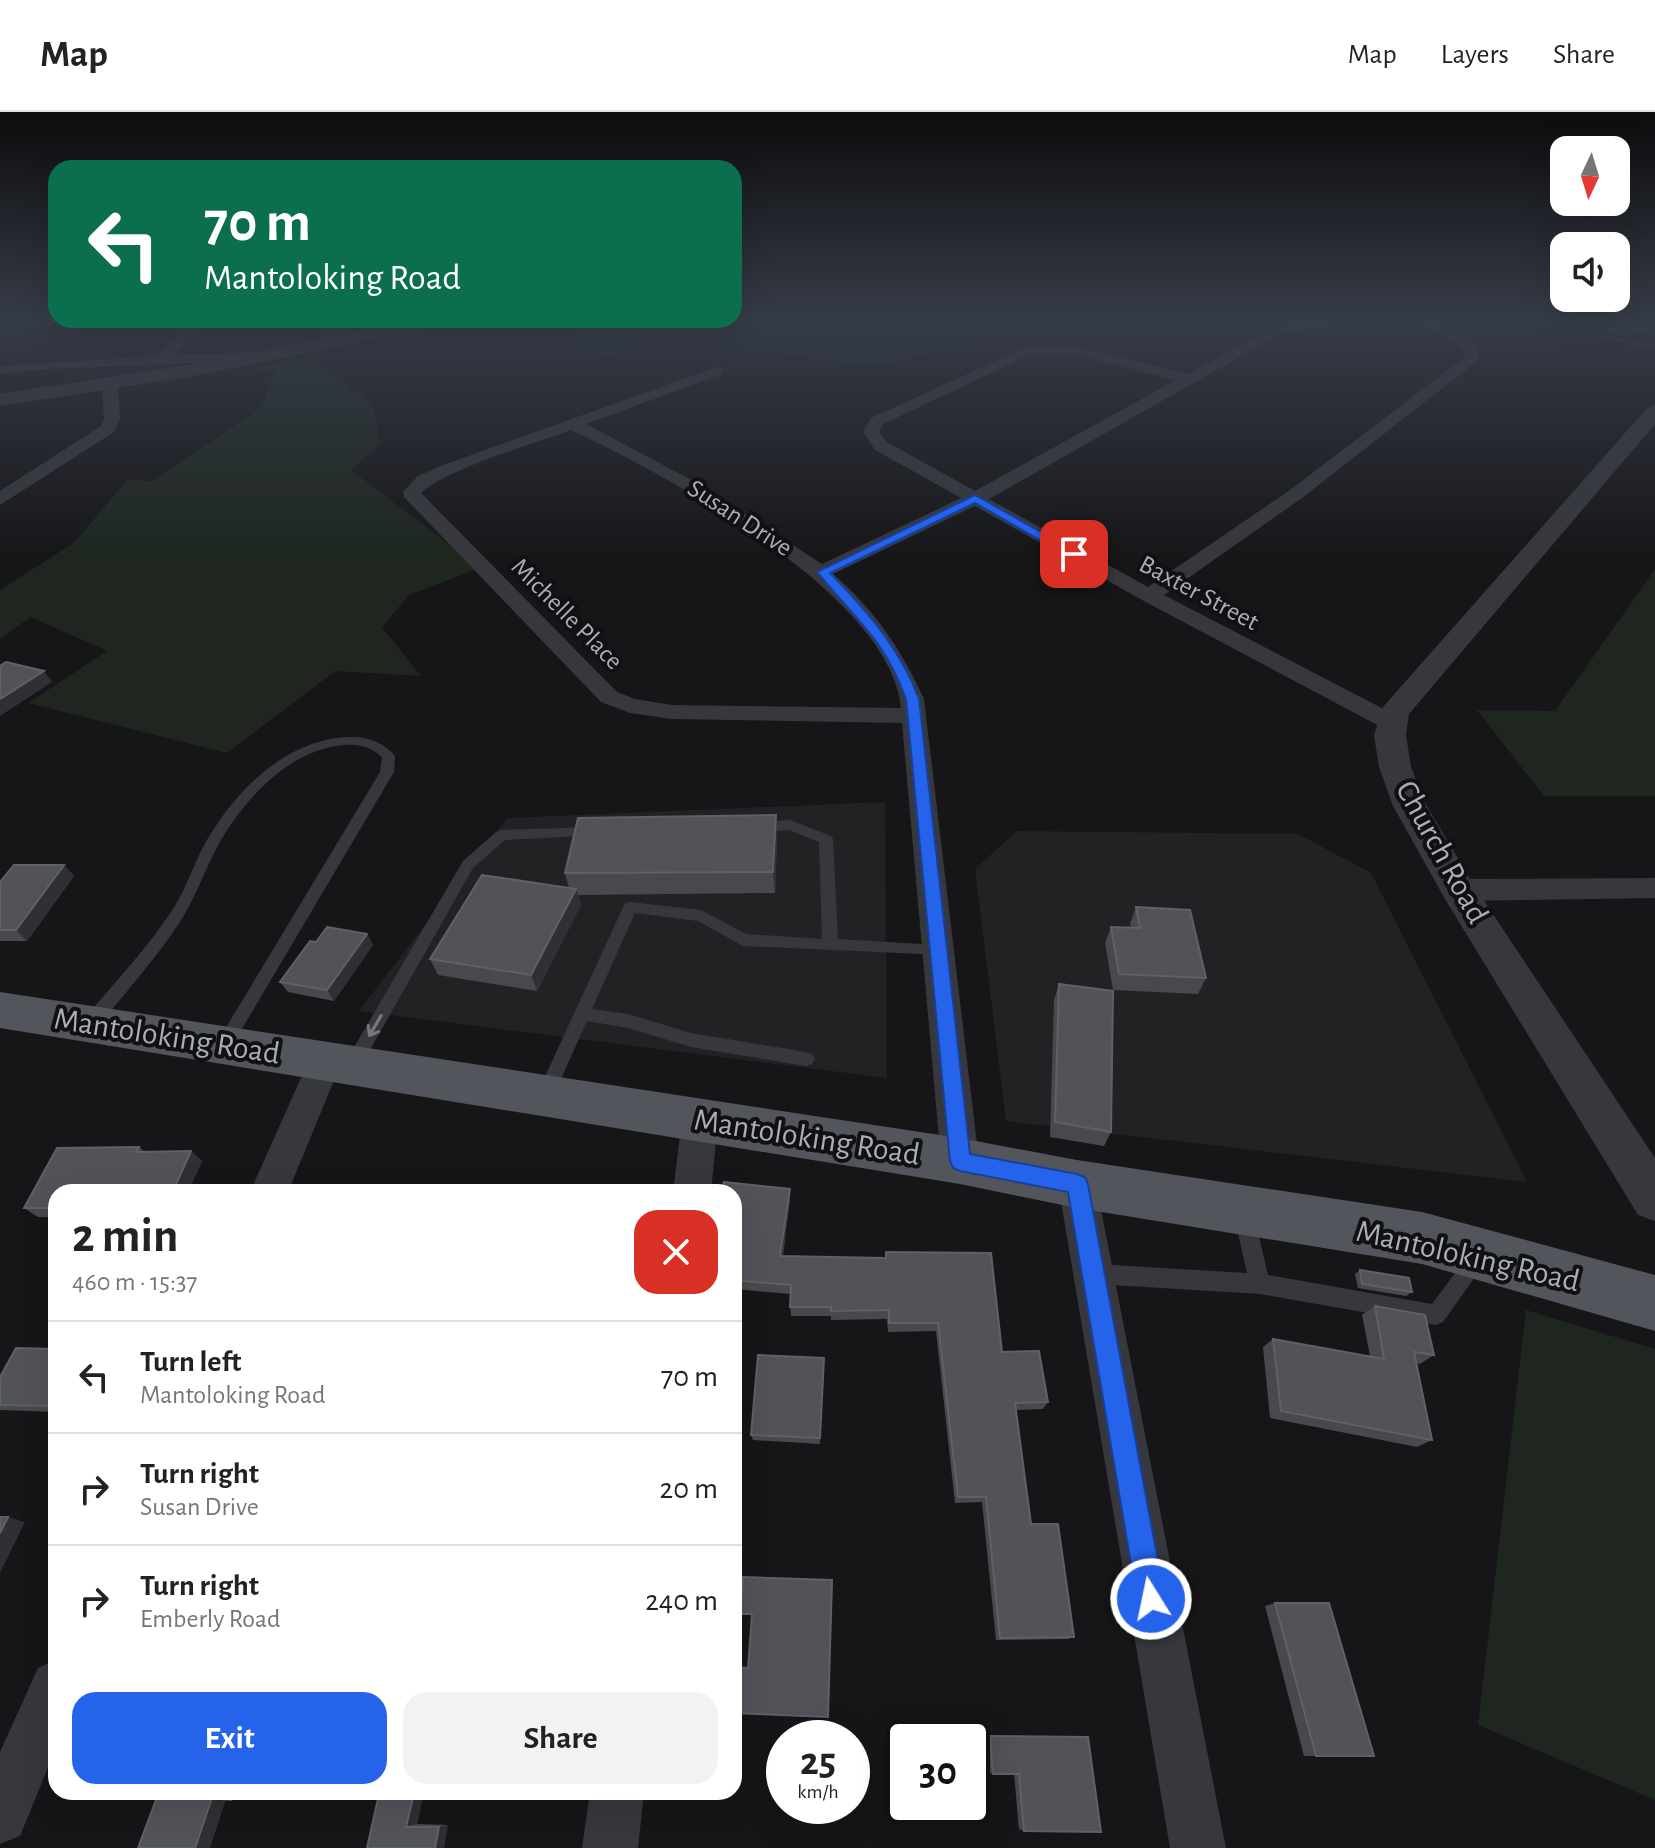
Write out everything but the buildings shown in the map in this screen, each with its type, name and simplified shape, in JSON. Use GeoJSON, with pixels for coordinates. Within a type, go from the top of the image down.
{"type":"FeatureCollection","features":[{"type":"Feature","properties":{"kind":"main road","name":"Mantoloking Road"},"geometry":{"type":"LineString","coordinates":[[3,1014],[90,1024],[960,1161],[1077,1184],[1422,1238],[1655,1303]]}},
{"type":"Feature","properties":{"kind":"street"},"geometry":{"type":"LineString","coordinates":[[0,499],[108,429],[112,419],[111,400]]}},
{"type":"Feature","properties":{"kind":"street"},"geometry":{"type":"LineString","coordinates":[[572,424],[638,400]]}},
{"type":"Feature","properties":{"kind":"street","name":"Baxter Street"},"geometry":{"type":"LineString","coordinates":[[922,400],[877,421],[871,427],[881,446],[1149,596],[1392,723]]}},
{"type":"Feature","properties":{"kind":"street"},"geometry":{"type":"LineString","coordinates":[[822,572],[975,499],[1152,400]]}},
{"type":"Feature","properties":{"kind":"street"},"geometry":{"type":"LineString","coordinates":[[1149,596],[1296,494],[1418,400]]}},
{"type":"Feature","properties":{"kind":"street"},"geometry":{"type":"LineString","coordinates":[[1392,723],[1394,713],[1655,411]]}},
{"type":"Feature","properties":{"kind":"street","name":"Michelle Place"},"geometry":{"type":"LineString","coordinates":[[572,424],[452,468],[424,480],[412,492],[413,497],[609,697],[630,706],[672,712],[914,716]]}},
{"type":"Feature","properties":{"kind":"street","name":"Susan Drive"},"geometry":{"type":"LineString","coordinates":[[572,424],[681,480],[822,572],[867,618],[901,668],[912,699],[960,1161]]}},
{"type":"Feature","properties":{"kind":"street","name":"Church Road"},"geometry":{"type":"LineString","coordinates":[[1392,723],[1390,735],[1395,767],[1410,806],[1458,890],[1655,1199]]}},
{"type":"Feature","properties":{"kind":"street"},"geometry":{"type":"LineString","coordinates":[[1458,890],[1655,888]]}},
{"type":"Feature","properties":{"kind":"street"},"geometry":{"type":"LineString","coordinates":[[273,1184],[339,1064]]}},
{"type":"Feature","properties":{"kind":"street"},"geometry":{"type":"LineString","coordinates":[[693,1184],[700,1120]]}},
{"type":"Feature","properties":{"kind":"street"},"geometry":{"type":"LineString","coordinates":[[1077,1184],[1198,1848]]}},
{"type":"Feature","properties":{"kind":"street"},"geometry":{"type":"LineString","coordinates":[[0,1816],[48,1705]]}},
{"type":"Feature","properties":{"kind":"street"},"geometry":{"type":"LineString","coordinates":[[610,1848],[616,1800]]}},
{"type":"Feature","properties":{"kind":"lane"},"geometry":{"type":"LineString","coordinates":[[90,1024],[178,913],[219,832],[260,782],[300,753],[325,742],[346,740],[379,745],[389,756],[387,772],[223,1045]]}},
{"type":"Feature","properties":{"kind":"lane"},"geometry":{"type":"LineString","coordinates":[[744,827],[790,825],[826,839],[830,945]]}},
{"type":"Feature","properties":{"kind":"lane"},"geometry":{"type":"LineString","coordinates":[[339,1064],[397,987],[468,865],[501,835],[607,832]]}},
{"type":"Feature","properties":{"kind":"lane"},"geometry":{"type":"LineString","coordinates":[[544,1096],[630,907],[701,916],[743,940],[938,951]]}},
{"type":"Feature","properties":{"kind":"lane"},"geometry":{"type":"LineString","coordinates":[[582,1014],[628,1021],[691,1040],[806,1059]]}},
{"type":"Feature","properties":{"kind":"lane"},"geometry":{"type":"LineString","coordinates":[[1243,1210],[1260,1284]]}},
{"type":"Feature","properties":{"kind":"lane"},"geometry":{"type":"LineString","coordinates":[[1093,1274],[1260,1284],[1436,1315],[1481,1255]]}},
{"type":"Feature","properties":{"kind":"shaded area"},"geometry":{"type":"Polygon","coordinates":[[[264,400],[366,400],[373,405],[380,444],[351,470],[480,568],[409,595],[382,627],[421,676],[335,671],[227,753],[28,703],[107,651],[31,617],[0,639],[0,590],[75,542],[127,480],[153,481],[261,408],[264,400]]]}},
{"type":"Feature","properties":{"kind":"shaded area"},"geometry":{"type":"Polygon","coordinates":[[[1655,569],[1655,796],[1544,796],[1477,710],[1555,711],[1655,569]]]}},
{"type":"Feature","properties":{"kind":"shaded area"},"geometry":{"type":"Polygon","coordinates":[[[885,802],[887,1078],[359,1011],[507,818],[885,802]]]}},
{"type":"Feature","properties":{"kind":"shaded area"},"geometry":{"type":"Polygon","coordinates":[[[1017,831],[1298,834],[1371,873],[1527,1182],[1006,1121],[975,869],[1017,831]]]}},
{"type":"Feature","properties":{"kind":"shaded area"},"geometry":{"type":"Polygon","coordinates":[[[1526,1310],[1655,1349],[1655,1800],[1478,1725],[1526,1310]]]}},
{"type":"Feature","properties":{"kind":"route"},"geometry":{"type":"LineString","coordinates":[[1074,554],[975,499],[822,572],[867,618],[901,668],[912,699],[960,1161],[1077,1184],[1151,1599]]}}]}
